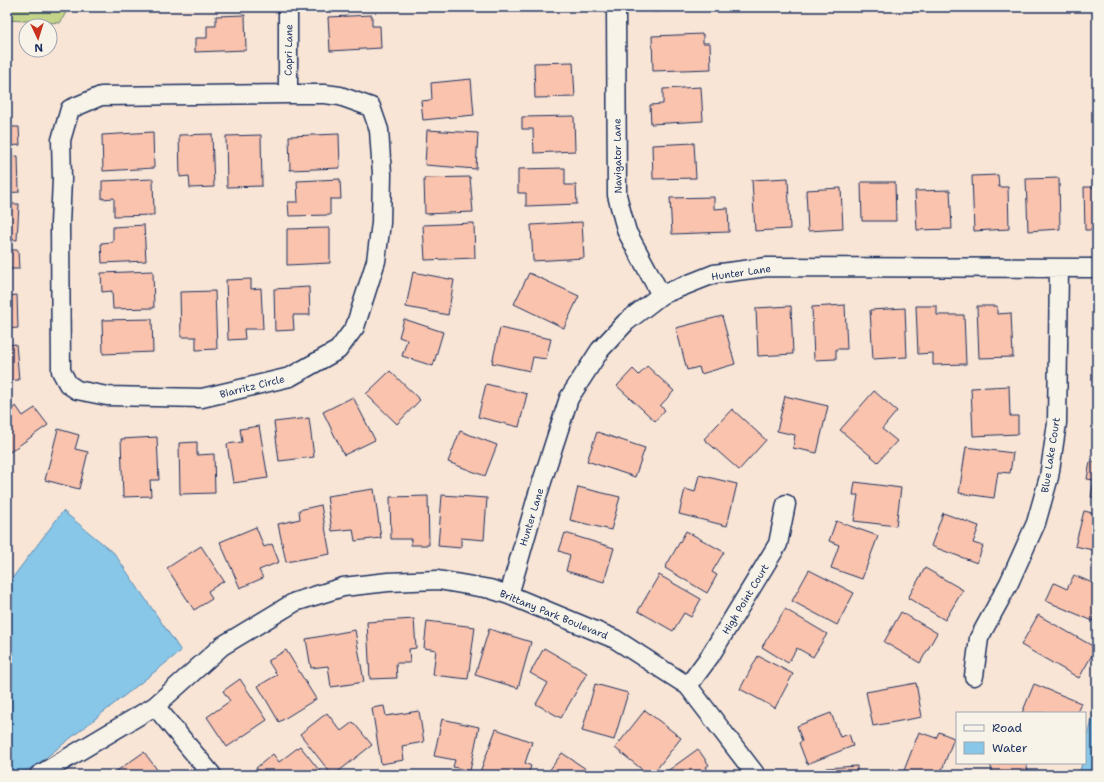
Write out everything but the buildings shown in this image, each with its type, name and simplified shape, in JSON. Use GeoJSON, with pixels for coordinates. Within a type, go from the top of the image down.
{"type":"FeatureCollection","features":[{"type":"Feature","properties":{"kind":"street","name":"Capri Lane"},"geometry":{"type":"LineString","coordinates":[[288,7],[288,94]]}},
{"type":"Feature","properties":{"kind":"street","name":"Navigator Lane"},"geometry":{"type":"LineString","coordinates":[[616,7],[617,195],[628,232],[661,295]]}},
{"type":"Feature","properties":{"kind":"street","name":"Biarritz Circle"},"geometry":{"type":"LineString","coordinates":[[288,94],[325,94],[340,96],[371,107],[379,130],[382,174],[381,223],[376,261],[355,327],[338,350],[290,377],[202,398],[107,396],[78,390],[68,384],[61,370],[60,224],[62,179],[61,140],[70,109],[102,96],[288,94]]}},
{"type":"Feature","properties":{"kind":"street","name":"Hunter Lane"},"geometry":{"type":"LineString","coordinates":[[509,595],[569,398],[600,350],[626,322],[661,295],[714,274],[767,267],[1097,268]]}},
{"type":"Feature","properties":{"kind":"street","name":"Blue Lake Court"},"geometry":{"type":"LineString","coordinates":[[974,676],[979,638],[1009,583],[1036,524],[1049,477],[1057,423],[1059,268]]}},
{"type":"Feature","properties":{"kind":"street","name":"High Point Court"},"geometry":{"type":"LineString","coordinates":[[688,686],[710,656],[778,544],[786,504]]}},
{"type":"Feature","properties":{"kind":"street","name":"Brittany Park Boulevard"},"geometry":{"type":"LineString","coordinates":[[39,775],[155,706],[222,646],[295,602],[343,587],[388,582],[438,580],[490,589],[509,595],[615,639],[688,686],[756,775]]}},
{"type":"Feature","properties":{"kind":"street"},"geometry":{"type":"LineString","coordinates":[[155,706],[212,775]]}},
{"type":"Feature","properties":{"kind":"green space"},"geometry":{"type":"Polygon","coordinates":[[[7,7],[69,7],[60,23],[58,23],[58,18],[18,18],[18,21],[7,20],[7,7]]]}},
{"type":"Feature","properties":{"kind":"water"},"geometry":{"type":"Polygon","coordinates":[[[63,511],[114,553],[181,651],[39,763],[19,775],[7,775],[7,585],[63,511]]]}},
{"type":"Feature","properties":{"kind":"water"},"geometry":{"type":"Polygon","coordinates":[[[1097,699],[1097,775],[1079,775],[1082,764],[1086,764],[1086,745],[1097,699]]]}}]}
